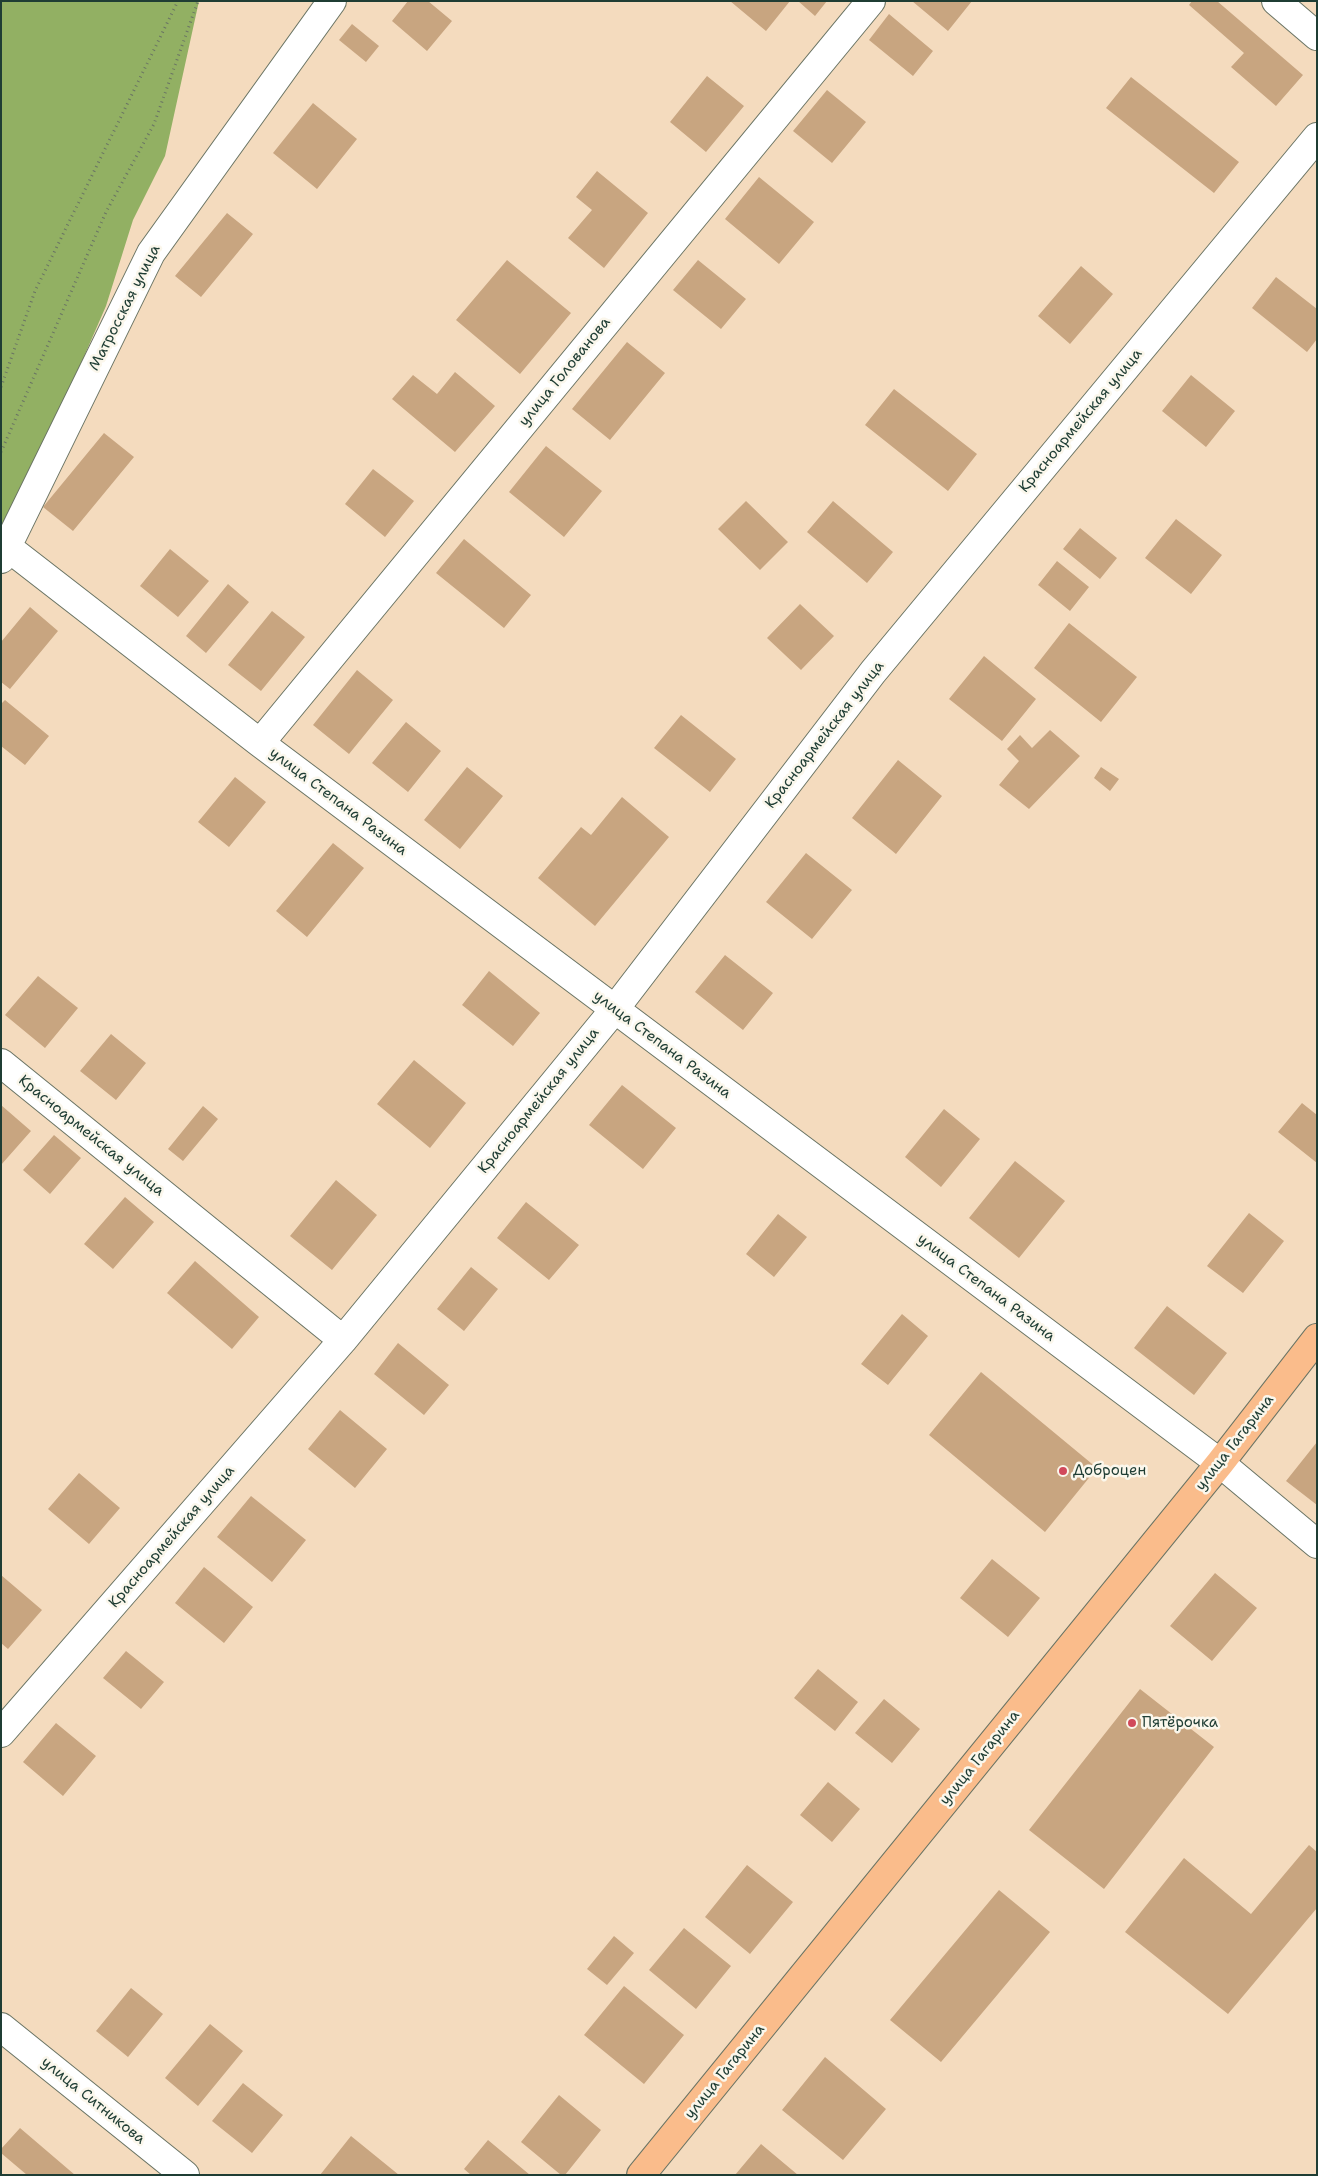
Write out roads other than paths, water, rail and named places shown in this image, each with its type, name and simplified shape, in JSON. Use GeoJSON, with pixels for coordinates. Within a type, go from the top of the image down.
{"type":"FeatureCollection","features":[{"type":"Feature","properties":{"kind":"main road","name":"улица Гагарина"},"geometry":{"type":"LineString","coordinates":[[641,2175],[1220,1463],[1317,1338]]}},
{"type":"Feature","properties":{"kind":"street","name":"Матросская улица"},"geometry":{"type":"LineString","coordinates":[[4,552],[151,252],[332,1]]}},
{"type":"Feature","properties":{"kind":"street","name":"улица Голованова"},"geometry":{"type":"LineString","coordinates":[[260,743],[871,1]]}},
{"type":"Feature","properties":{"kind":"street"},"geometry":{"type":"LineString","coordinates":[[1276,1],[1317,36]]}},
{"type":"Feature","properties":{"kind":"street","name":"Красноармейская улица"},"geometry":{"type":"LineString","coordinates":[[1,1734],[343,1340],[614,1010],[873,672],[1317,136]]}},
{"type":"Feature","properties":{"kind":"street","name":"улица Степана Разина"},"geometry":{"type":"LineString","coordinates":[[4,552],[1220,1463],[1317,1544]]}},
{"type":"Feature","properties":{"kind":"street","name":"Красноармейская улица"},"geometry":{"type":"LineString","coordinates":[[1,1063],[343,1340]]}},
{"type":"Feature","properties":{"kind":"street","name":"улица Ситникова"},"geometry":{"type":"LineString","coordinates":[[1,2027],[185,2175]]}},
{"type":"Feature","properties":{"kind":"place","name":"Доброцен"},"geometry":{"type":"Point","coordinates":[1063,1471]}},
{"type":"Feature","properties":{"kind":"place","name":"Пятёрочка"},"geometry":{"type":"Point","coordinates":[1132,1723]}}]}
